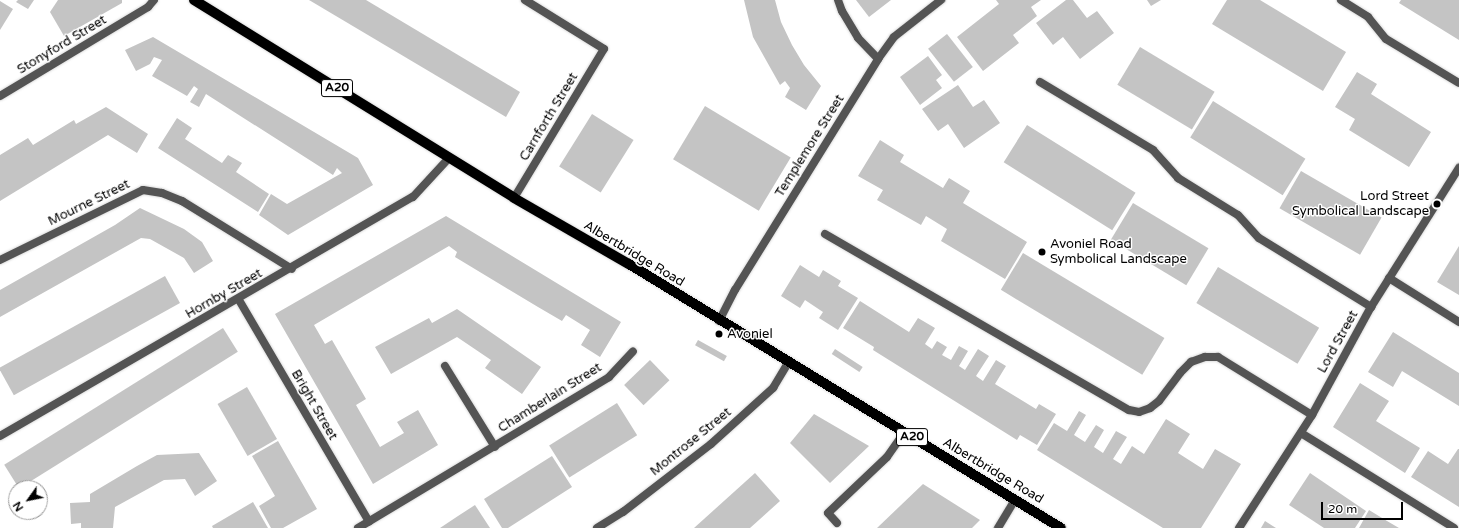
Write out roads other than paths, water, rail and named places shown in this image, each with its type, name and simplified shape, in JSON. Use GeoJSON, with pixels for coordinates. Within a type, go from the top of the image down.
{"type":"FeatureCollection","features":[{"type":"Feature","properties":{"kind":"main road","name":"Albertbridge Road"},"geometry":{"type":"LineString","coordinates":[[194,0],[514,198],[1061,528]]}},
{"type":"Feature","properties":{"kind":"street","name":"Stonyford Street"},"geometry":{"type":"LineString","coordinates":[[0,96],[148,7],[154,0]]}},
{"type":"Feature","properties":{"kind":"street","name":"Carnforth Street"},"geometry":{"type":"LineString","coordinates":[[514,198],[604,49],[525,0]]}},
{"type":"Feature","properties":{"kind":"street"},"geometry":{"type":"LineString","coordinates":[[838,0],[842,11],[858,38],[878,59]]}},
{"type":"Feature","properties":{"kind":"street","name":"Templemore Street"},"geometry":{"type":"LineString","coordinates":[[719,321],[732,294],[878,59],[894,37],[941,0]]}},
{"type":"Feature","properties":{"kind":"street"},"geometry":{"type":"LineString","coordinates":[[1341,0],[1368,17],[1386,39],[1459,83]]}},
{"type":"Feature","properties":{"kind":"street"},"geometry":{"type":"LineString","coordinates":[[1040,82],[1153,150],[1178,178],[1238,215],[1259,238],[1370,307]]}},
{"type":"Feature","properties":{"kind":"street","name":"Hornby Street"},"geometry":{"type":"LineString","coordinates":[[0,436],[239,300],[413,197],[449,158]]}},
{"type":"Feature","properties":{"kind":"street","name":"Lord Street"},"geometry":{"type":"LineString","coordinates":[[1239,528],[1312,415],[1370,307],[1459,168]]}},
{"type":"Feature","properties":{"kind":"street","name":"Mourne Street"},"geometry":{"type":"LineString","coordinates":[[0,260],[143,190],[162,193],[182,201],[292,269]]}},
{"type":"Feature","properties":{"kind":"street"},"geometry":{"type":"LineString","coordinates":[[825,234],[1129,410],[1140,412],[1150,408],[1191,362],[1205,357],[1218,357],[1312,415]]}},
{"type":"Feature","properties":{"kind":"street"},"geometry":{"type":"LineString","coordinates":[[1389,278],[1459,322]]}},
{"type":"Feature","properties":{"kind":"street","name":"Bright Street"},"geometry":{"type":"LineString","coordinates":[[239,300],[369,522]]}},
{"type":"Feature","properties":{"kind":"street","name":"Chamberlain Street"},"geometry":{"type":"LineString","coordinates":[[358,528],[609,377],[632,351]]}},
{"type":"Feature","properties":{"kind":"street","name":"Montrose Street"},"geometry":{"type":"LineString","coordinates":[[597,528],[623,512],[712,444],[773,388],[788,363]]}},
{"type":"Feature","properties":{"kind":"street","name":"Chamberlain Street"},"geometry":{"type":"LineString","coordinates":[[446,366],[495,446]]}},
{"type":"Feature","properties":{"kind":"street"},"geometry":{"type":"LineString","coordinates":[[837,523],[828,513],[887,457],[904,432]]}},
{"type":"Feature","properties":{"kind":"street"},"geometry":{"type":"LineString","coordinates":[[1301,433],[1454,528]]}},
{"type":"Feature","properties":{"kind":"street"},"geometry":{"type":"LineString","coordinates":[[998,528],[1015,500]]}},
{"type":"Feature","properties":{"kind":"place","name":"Lord Street Symbolical Landscape"},"geometry":{"type":"Point","coordinates":[1437,204]}},
{"type":"Feature","properties":{"kind":"place","name":"Avoniel Road Symbolical Landscape"},"geometry":{"type":"Point","coordinates":[1042,252]}},
{"type":"Feature","properties":{"kind":"place","name":"Avoniel"},"geometry":{"type":"Point","coordinates":[719,334]}}]}
